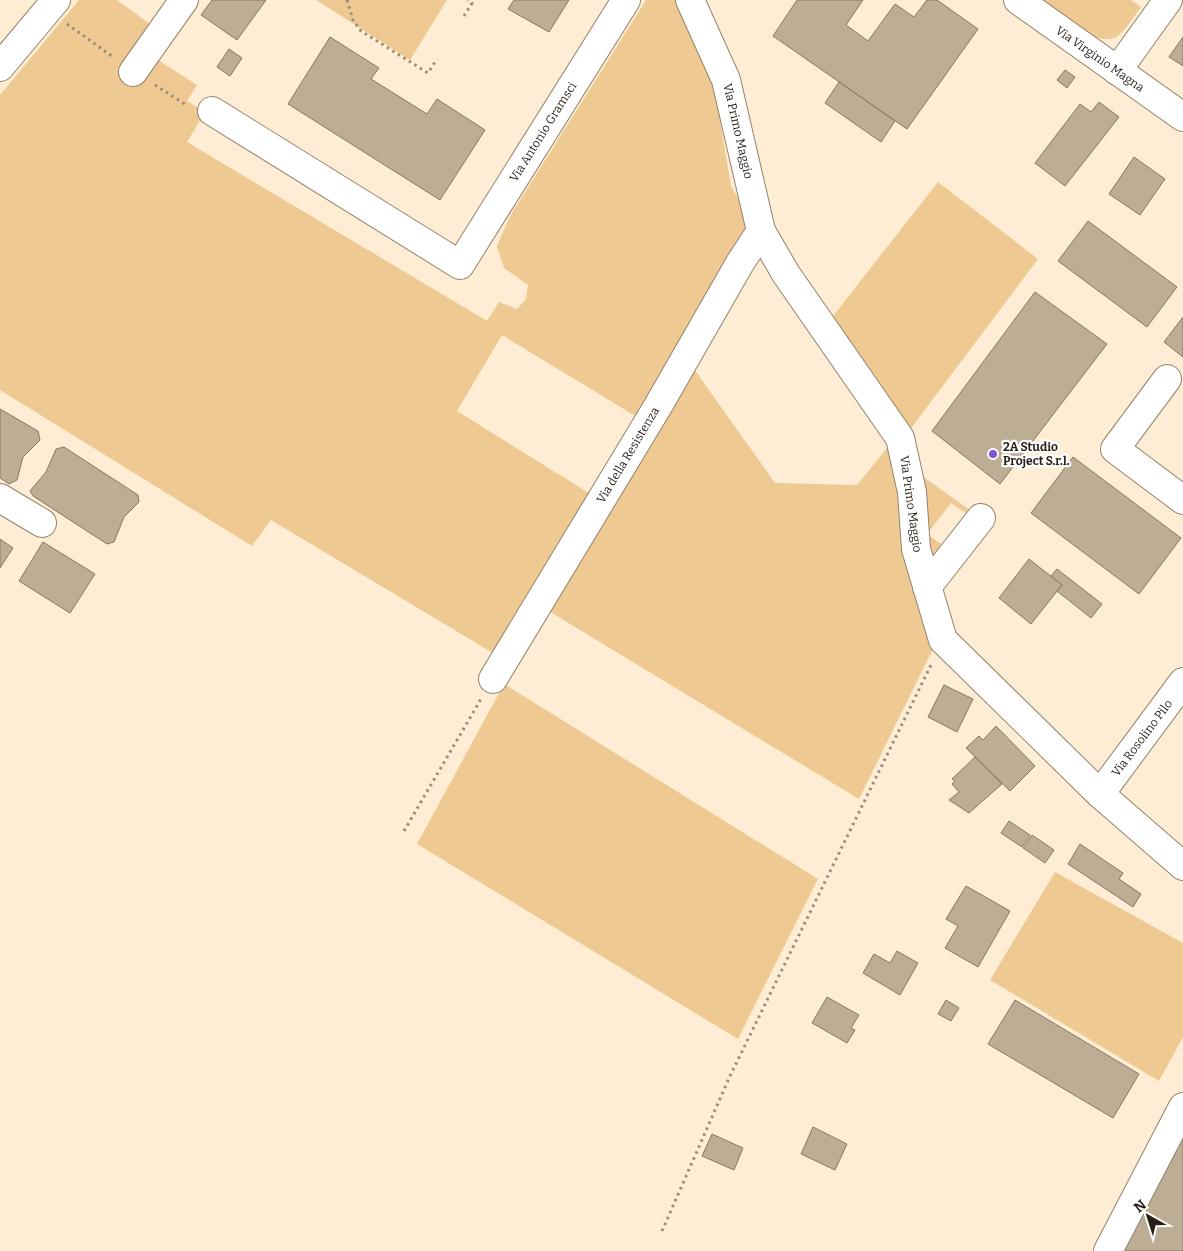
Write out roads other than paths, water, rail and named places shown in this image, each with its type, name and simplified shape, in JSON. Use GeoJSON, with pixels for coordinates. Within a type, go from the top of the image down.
{"type":"FeatureCollection","features":[{"type":"Feature","properties":{"kind":"street"},"geometry":{"type":"LineString","coordinates":[[133,72],[184,0]]}},
{"type":"Feature","properties":{"kind":"street","name":"Via Antonio Gramsci"},"geometry":{"type":"LineString","coordinates":[[212,111],[460,265],[626,0]]}},
{"type":"Feature","properties":{"kind":"street","name":"Via Primo Maggio"},"geometry":{"type":"LineString","coordinates":[[690,0],[726,80],[761,231],[786,274],[900,438],[912,492],[916,549],[943,640],[1100,794],[1183,866]]}},
{"type":"Feature","properties":{"kind":"street","name":"Via Virginio Magna"},"geometry":{"type":"LineString","coordinates":[[1018,0],[1183,117]]}},
{"type":"Feature","properties":{"kind":"street"},"geometry":{"type":"LineString","coordinates":[[1117,70],[1168,0]]}},
{"type":"Feature","properties":{"kind":"street"},"geometry":{"type":"LineString","coordinates":[[0,67],[45,3]]}},
{"type":"Feature","properties":{"kind":"street","name":"Via della Resistenza"},"geometry":{"type":"LineString","coordinates":[[492,679],[658,406],[740,263],[761,231]]}},
{"type":"Feature","properties":{"kind":"street"},"geometry":{"type":"LineString","coordinates":[[1167,379],[1115,449],[1183,500]]}},
{"type":"Feature","properties":{"kind":"street"},"geometry":{"type":"LineString","coordinates":[[0,498],[42,523]]}},
{"type":"Feature","properties":{"kind":"street"},"geometry":{"type":"LineString","coordinates":[[927,587],[981,518]]}},
{"type":"Feature","properties":{"kind":"street","name":"Via Rosolino Pilo"},"geometry":{"type":"LineString","coordinates":[[1100,794],[1183,682]]}},
{"type":"Feature","properties":{"kind":"street"},"geometry":{"type":"LineString","coordinates":[[1108,1251],[1183,1107]]}},
{"type":"Feature","properties":{"kind":"place","name":"2A Studio Project S.r.l."},"geometry":{"type":"Point","coordinates":[993,454]}}]}
